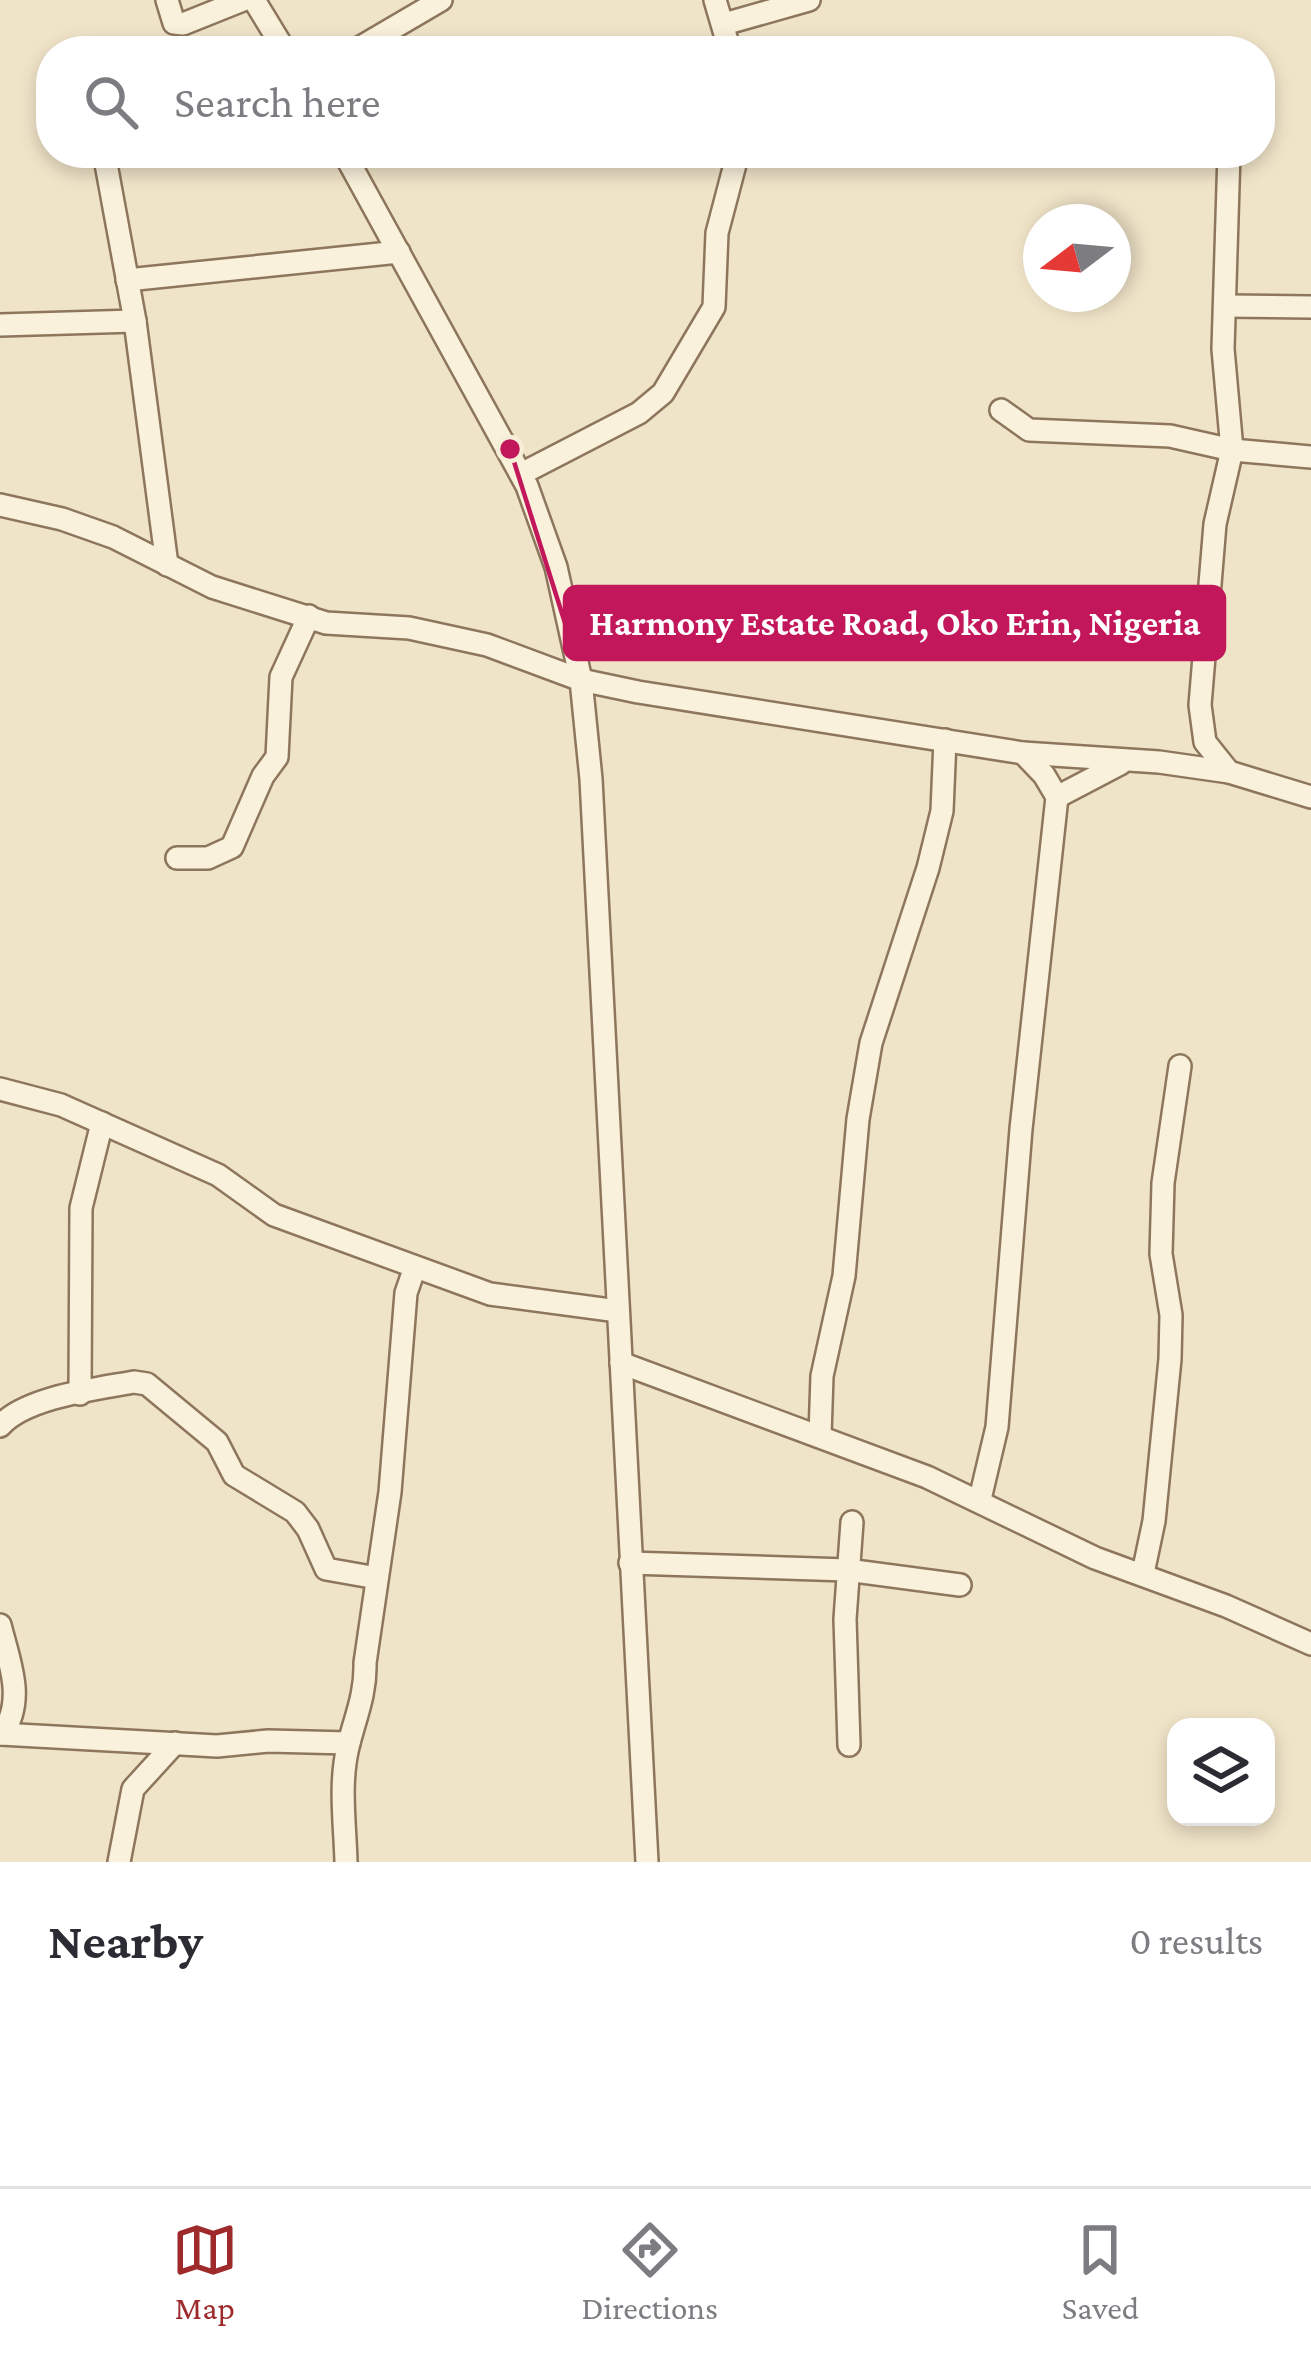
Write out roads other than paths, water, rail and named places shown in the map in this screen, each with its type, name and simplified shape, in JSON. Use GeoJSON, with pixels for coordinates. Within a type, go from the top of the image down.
{"type":"FeatureCollection","features":[{"type":"Feature","properties":{"kind":"street"},"geometry":{"type":"LineString","coordinates":[[167,0],[175,23],[183,24],[243,0]]}},
{"type":"Feature","properties":{"kind":"street"},"geometry":{"type":"LineString","coordinates":[[254,0],[276,36]]}},
{"type":"Feature","properties":{"kind":"street"},"geometry":{"type":"LineString","coordinates":[[380,36],[441,0]]}},
{"type":"Feature","properties":{"kind":"street"},"geometry":{"type":"LineString","coordinates":[[715,0],[727,36]]}},
{"type":"Feature","properties":{"kind":"street"},"geometry":{"type":"LineString","coordinates":[[724,24],[809,0]]}},
{"type":"Feature","properties":{"kind":"street"},"geometry":{"type":"LineString","coordinates":[[107,168],[135,321],[167,565]]}},
{"type":"Feature","properties":{"kind":"street"},"geometry":{"type":"LineString","coordinates":[[352,168],[521,474],[556,567],[580,680],[591,778],[646,1862]]}},
{"type":"Feature","properties":{"kind":"street"},"geometry":{"type":"LineString","coordinates":[[521,474],[639,413],[663,393],[714,307],[717,233],[734,168]]}},
{"type":"Feature","properties":{"kind":"street"},"geometry":{"type":"LineString","coordinates":[[1229,168],[1223,350],[1232,450],[1215,524],[1200,704],[1201,729],[1211,754],[1229,772]]}},
{"type":"Feature","properties":{"kind":"street"},"geometry":{"type":"LineString","coordinates":[[127,280],[399,252]]}},
{"type":"Feature","properties":{"kind":"street"},"geometry":{"type":"LineString","coordinates":[[1225,306],[1311,307]]}},
{"type":"Feature","properties":{"kind":"street"},"geometry":{"type":"LineString","coordinates":[[0,325],[135,321]]}},
{"type":"Feature","properties":{"kind":"street"},"geometry":{"type":"LineString","coordinates":[[1001,410],[1029,430],[1169,436],[1232,450],[1311,458]]}},
{"type":"Feature","properties":{"kind":"street"},"geometry":{"type":"LineString","coordinates":[[0,505],[113,537],[212,587],[347,626],[409,628],[487,645],[580,680],[1023,753],[1229,772],[1311,797]]}},
{"type":"Feature","properties":{"kind":"street"},"geometry":{"type":"LineString","coordinates":[[177,859],[208,858],[232,847],[263,776],[277,757],[281,677],[309,616]]}},
{"type":"Feature","properties":{"kind":"street"},"geometry":{"type":"LineString","coordinates":[[1179,765],[1201,729]]}},
{"type":"Feature","properties":{"kind":"street"},"geometry":{"type":"LineString","coordinates":[[820,1435],[822,1376],[844,1276],[861,1100],[872,1043],[942,811],[945,740]]}},
{"type":"Feature","properties":{"kind":"street"},"geometry":{"type":"LineString","coordinates":[[980,1499],[997,1427],[1021,1129],[1057,796],[1023,753]]}},
{"type":"Feature","properties":{"kind":"street"},"geometry":{"type":"LineString","coordinates":[[1057,796],[1127,762]]}},
{"type":"Feature","properties":{"kind":"street"},"geometry":{"type":"LineString","coordinates":[[1143,1573],[1154,1521],[1170,1359],[1162,1207],[1180,1066]]}},
{"type":"Feature","properties":{"kind":"street"},"geometry":{"type":"LineString","coordinates":[[0,1089],[61,1105],[218,1175],[274,1215],[490,1294],[618,1311]]}},
{"type":"Feature","properties":{"kind":"street"},"geometry":{"type":"LineString","coordinates":[[80,1394],[81,1208],[102,1123]]}},
{"type":"Feature","properties":{"kind":"street"},"geometry":{"type":"LineString","coordinates":[[346,1862],[343,1780],[366,1687],[364,1663],[390,1492],[406,1293],[415,1267]]}},
{"type":"Feature","properties":{"kind":"street"},"geometry":{"type":"LineString","coordinates":[[621,1364],[980,1499],[1095,1558],[1143,1573],[1311,1644]]}},
{"type":"Feature","properties":{"kind":"street"},"geometry":{"type":"LineString","coordinates":[[0,1426],[18,1410],[134,1382],[158,1391],[217,1442],[234,1474],[295,1511],[326,1569],[377,1578]]}},
{"type":"Feature","properties":{"kind":"street"},"geometry":{"type":"LineString","coordinates":[[849,1745],[847,1570],[852,1522]]}},
{"type":"Feature","properties":{"kind":"street"},"geometry":{"type":"LineString","coordinates":[[630,1563],[847,1570],[960,1585]]}},
{"type":"Feature","properties":{"kind":"street"},"geometry":{"type":"LineString","coordinates":[[0,1625],[16,1689],[10,1722],[1,1734]]}},
{"type":"Feature","properties":{"kind":"street"},"geometry":{"type":"LineString","coordinates":[[1,1734],[175,1743],[349,1743]]}},
{"type":"Feature","properties":{"kind":"street"},"geometry":{"type":"LineString","coordinates":[[119,1862],[134,1789],[175,1743]]}},
{"type":"Feature","properties":{"kind":"place","name":"Harmony Estate Road, Oko Erin, Nigeria"},"geometry":{"type":"Point","coordinates":[510,449]}}]}
